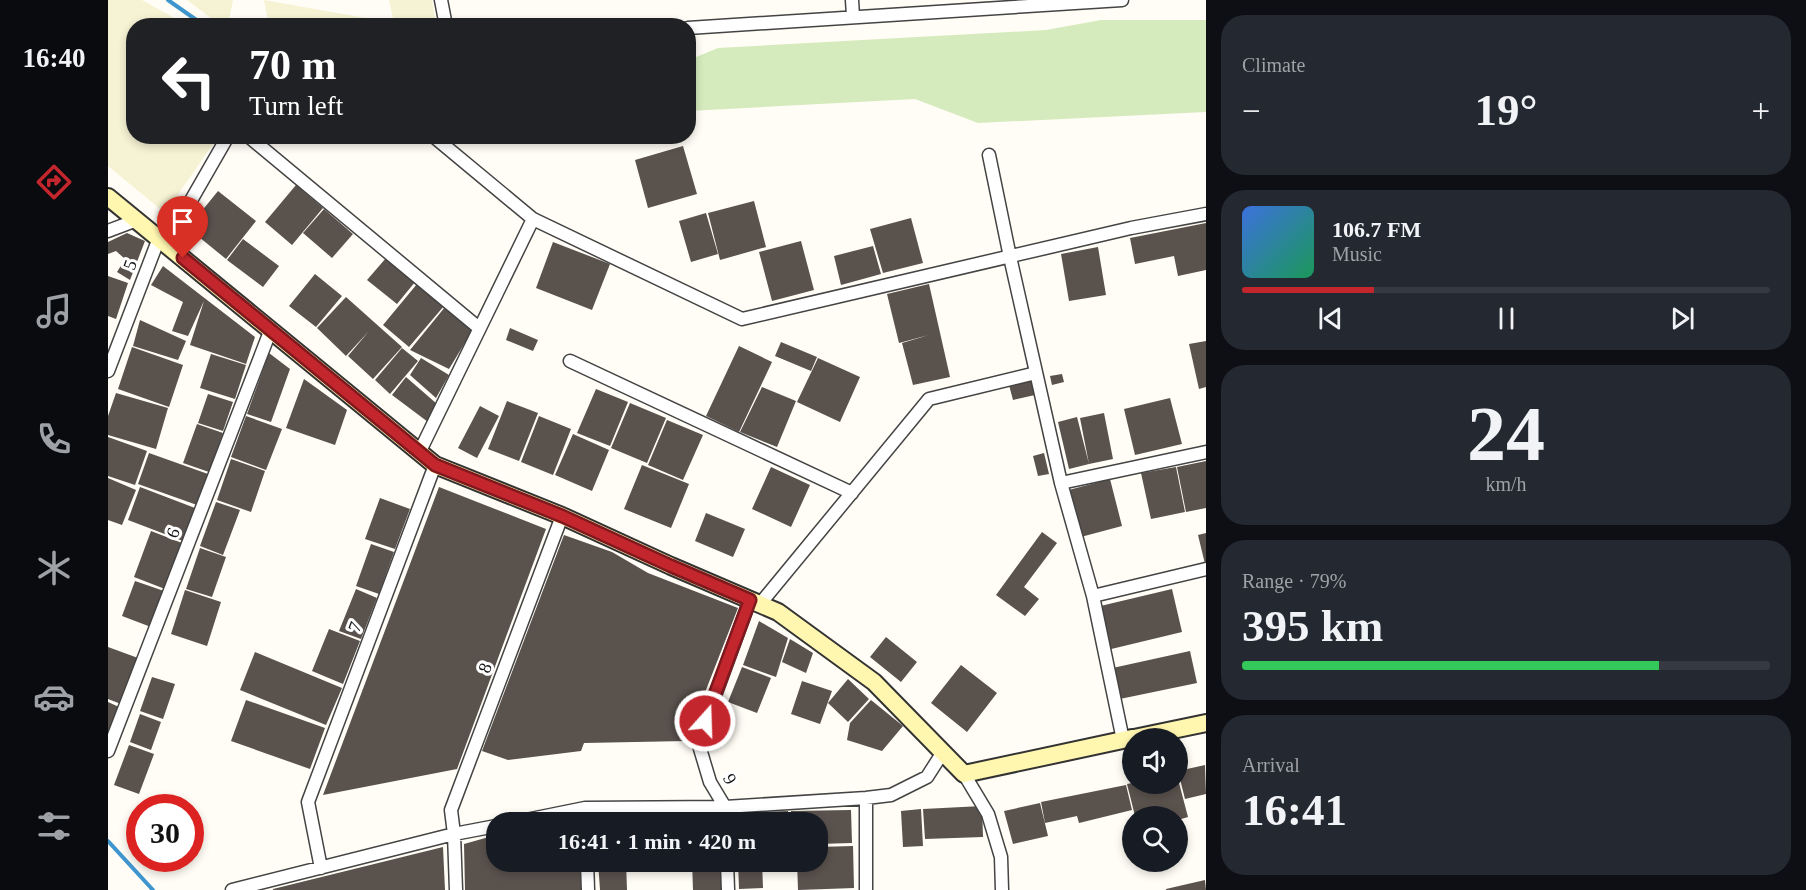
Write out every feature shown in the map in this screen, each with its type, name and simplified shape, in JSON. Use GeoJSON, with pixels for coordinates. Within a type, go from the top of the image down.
{"type":"FeatureCollection","features":[{"type":"Feature","properties":{"kind":"street"},"geometry":{"type":"LineString","coordinates":[[441,0],[444,18]]}},
{"type":"Feature","properties":{"kind":"street"},"geometry":{"type":"LineString","coordinates":[[852,0],[853,16]]}},
{"type":"Feature","properties":{"kind":"street"},"geometry":{"type":"LineString","coordinates":[[696,27],[1122,0]]}},
{"type":"Feature","properties":{"kind":"street","name":"5"},"geometry":{"type":"LineString","coordinates":[[108,371],[162,241],[223,144]]}},
{"type":"Feature","properties":{"kind":"street"},"geometry":{"type":"LineString","coordinates":[[258,144],[479,328]]}},
{"type":"Feature","properties":{"kind":"street"},"geometry":{"type":"LineString","coordinates":[[443,144],[533,219],[742,319],[1131,228],[1206,214]]}},
{"type":"Feature","properties":{"kind":"street"},"geometry":{"type":"LineString","coordinates":[[989,155],[1061,483],[1127,728]]}},
{"type":"Feature","properties":{"kind":"street"},"geometry":{"type":"LineString","coordinates":[[108,197],[435,465],[562,516],[778,612],[874,682],[964,774],[988,814],[1001,856],[1002,890]]}},
{"type":"Feature","properties":{"kind":"street"},"geometry":{"type":"LineString","coordinates":[[419,453],[533,219]]}},
{"type":"Feature","properties":{"kind":"street"},"geometry":{"type":"LineString","coordinates":[[108,231],[137,220]]}},
{"type":"Feature","properties":{"kind":"street","name":"6"},"geometry":{"type":"LineString","coordinates":[[108,751],[271,329]]}},
{"type":"Feature","properties":{"kind":"street"},"geometry":{"type":"LineString","coordinates":[[570,361],[852,493]]}},
{"type":"Feature","properties":{"kind":"street","name":"9"},"geometry":{"type":"LineString","coordinates":[[726,807],[710,783],[698,742],[755,602],[852,493],[929,399],[1036,373]]}},
{"type":"Feature","properties":{"kind":"street"},"geometry":{"type":"LineString","coordinates":[[1061,483],[1206,452]]}},
{"type":"Feature","properties":{"kind":"street","name":"7"},"geometry":{"type":"LineString","coordinates":[[321,868],[308,802],[435,465]]}},
{"type":"Feature","properties":{"kind":"street","name":"8"},"geometry":{"type":"LineString","coordinates":[[456,890],[451,810],[562,516]]}},
{"type":"Feature","properties":{"kind":"street"},"geometry":{"type":"LineString","coordinates":[[1093,596],[1206,569]]}},
{"type":"Feature","properties":{"kind":"street"},"geometry":{"type":"LineString","coordinates":[[1182,728],[1206,723]]}},
{"type":"Feature","properties":{"kind":"street"},"geometry":{"type":"LineString","coordinates":[[964,774],[1122,741]]}},
{"type":"Feature","properties":{"kind":"street"},"geometry":{"type":"LineString","coordinates":[[565,812],[585,808],[726,807],[891,795],[927,777],[943,752]]}},
{"type":"Feature","properties":{"kind":"street"},"geometry":{"type":"LineString","coordinates":[[866,798],[866,890]]}},
{"type":"Feature","properties":{"kind":"street"},"geometry":{"type":"LineString","coordinates":[[726,807],[726,812]]}},
{"type":"Feature","properties":{"kind":"street"},"geometry":{"type":"LineString","coordinates":[[585,808],[585,812]]}},
{"type":"Feature","properties":{"kind":"street"},"geometry":{"type":"LineString","coordinates":[[232,890],[486,828]]}},
{"type":"Feature","properties":{"kind":"street"},"geometry":{"type":"LineString","coordinates":[[587,872],[588,890]]}},
{"type":"Feature","properties":{"kind":"street"},"geometry":{"type":"LineString","coordinates":[[727,872],[728,890]]}},
{"type":"Feature","properties":{"kind":"shaded area"},"geometry":{"type":"Polygon","coordinates":[[[108,0],[142,0],[174,18],[126,18],[126,144],[213,144],[165,213],[108,166],[108,0]]]}},
{"type":"Feature","properties":{"kind":"shaded area"},"geometry":{"type":"Polygon","coordinates":[[[187,0],[233,0],[229,18],[211,18],[187,0]]]}},
{"type":"Feature","properties":{"kind":"shaded area"},"geometry":{"type":"Polygon","coordinates":[[[264,0],[366,18],[268,18],[264,0]]]}},
{"type":"Feature","properties":{"kind":"shaded area"},"geometry":{"type":"Polygon","coordinates":[[[389,0],[432,0],[435,18],[393,18],[389,0]]]}},
{"type":"Feature","properties":{"kind":"green space"},"geometry":{"type":"Polygon","coordinates":[[[1101,20],[1206,20],[1206,112],[978,123],[915,99],[696,111],[696,57],[718,48],[1046,30],[1101,20]]]}},
{"type":"Feature","properties":{"kind":"building"},"geometry":{"type":"Polygon","coordinates":[[[683,146],[697,194],[648,208],[635,160],[683,146]]]}},
{"type":"Feature","properties":{"kind":"building"},"geometry":{"type":"Polygon","coordinates":[[[296,185],[323,208],[292,245],[265,222],[296,185]]]}},
{"type":"Feature","properties":{"kind":"building"},"geometry":{"type":"Polygon","coordinates":[[[218,191],[256,221],[226,259],[188,228],[218,191]]]}},
{"type":"Feature","properties":{"kind":"building"},"geometry":{"type":"Polygon","coordinates":[[[754,201],[766,247],[720,260],[708,213],[754,201]]]}},
{"type":"Feature","properties":{"kind":"building"},"geometry":{"type":"Polygon","coordinates":[[[324,209],[353,234],[332,258],[303,233],[324,209]]]}},
{"type":"Feature","properties":{"kind":"building"},"geometry":{"type":"Polygon","coordinates":[[[706,213],[718,254],[691,262],[679,221],[706,213]]]}},
{"type":"Feature","properties":{"kind":"building"},"geometry":{"type":"Polygon","coordinates":[[[911,218],[923,263],[883,273],[870,229],[911,218]]]}},
{"type":"Feature","properties":{"kind":"building"},"geometry":{"type":"Polygon","coordinates":[[[1206,223],[1206,270],[1178,276],[1174,256],[1135,264],[1130,238],[1206,223]]]}},
{"type":"Feature","properties":{"kind":"building"},"geometry":{"type":"Polygon","coordinates":[[[127,233],[145,241],[130,280],[117,272],[125,259],[116,251],[108,254],[108,242],[127,233]]]}},
{"type":"Feature","properties":{"kind":"building"},"geometry":{"type":"Polygon","coordinates":[[[243,239],[279,266],[263,287],[227,260],[243,239]]]}},
{"type":"Feature","properties":{"kind":"building"},"geometry":{"type":"Polygon","coordinates":[[[801,241],[814,290],[772,301],[759,252],[801,241]]]}},
{"type":"Feature","properties":{"kind":"building"},"geometry":{"type":"Polygon","coordinates":[[[553,242],[610,264],[592,310],[536,288],[553,242]]]}},
{"type":"Feature","properties":{"kind":"building"},"geometry":{"type":"Polygon","coordinates":[[[873,246],[881,274],[841,285],[834,256],[873,246]]]}},
{"type":"Feature","properties":{"kind":"building"},"geometry":{"type":"Polygon","coordinates":[[[1098,247],[1106,295],[1069,301],[1061,254],[1098,247]]]}},
{"type":"Feature","properties":{"kind":"building"},"geometry":{"type":"Polygon","coordinates":[[[386,258],[415,282],[397,304],[367,280],[386,258]]]}},
{"type":"Feature","properties":{"kind":"building"},"geometry":{"type":"Polygon","coordinates":[[[163,266],[255,337],[246,364],[190,345],[204,301],[188,336],[172,331],[183,302],[151,285],[163,266]]]}},
{"type":"Feature","properties":{"kind":"building"},"geometry":{"type":"Polygon","coordinates":[[[315,274],[342,296],[316,327],[289,306],[315,274]]]}},
{"type":"Feature","properties":{"kind":"building"},"geometry":{"type":"Polygon","coordinates":[[[108,276],[128,283],[116,319],[108,316],[108,276]]]}},
{"type":"Feature","properties":{"kind":"building"},"geometry":{"type":"Polygon","coordinates":[[[417,284],[444,306],[409,347],[383,325],[417,284]]]}},
{"type":"Feature","properties":{"kind":"building"},"geometry":{"type":"Polygon","coordinates":[[[929,284],[950,377],[913,385],[902,343],[929,335],[899,343],[887,294],[929,284]]]}},
{"type":"Feature","properties":{"kind":"building"},"geometry":{"type":"Polygon","coordinates":[[[346,297],[402,347],[373,379],[348,356],[369,331],[346,356],[317,328],[346,297]]]}},
{"type":"Feature","properties":{"kind":"building"},"geometry":{"type":"Polygon","coordinates":[[[445,307],[472,331],[449,369],[410,350],[445,307]]]}},
{"type":"Feature","properties":{"kind":"building"},"geometry":{"type":"Polygon","coordinates":[[[140,320],[186,341],[178,360],[133,346],[140,320]]]}},
{"type":"Feature","properties":{"kind":"building"},"geometry":{"type":"Polygon","coordinates":[[[510,328],[538,340],[533,351],[506,340],[510,328]]]}},
{"type":"Feature","properties":{"kind":"building"},"geometry":{"type":"Polygon","coordinates":[[[1206,341],[1206,387],[1199,389],[1189,344],[1206,341]]]}},
{"type":"Feature","properties":{"kind":"building"},"geometry":{"type":"Polygon","coordinates":[[[781,342],[817,357],[811,371],[775,356],[781,342]]]}},
{"type":"Feature","properties":{"kind":"building"},"geometry":{"type":"Polygon","coordinates":[[[739,346],[772,362],[739,432],[706,416],[739,346]]]}},
{"type":"Feature","properties":{"kind":"building"},"geometry":{"type":"Polygon","coordinates":[[[132,347],[183,365],[169,407],[118,389],[132,347]]]}},
{"type":"Feature","properties":{"kind":"building"},"geometry":{"type":"Polygon","coordinates":[[[402,348],[418,361],[390,394],[375,380],[402,348]]]}},
{"type":"Feature","properties":{"kind":"building"},"geometry":{"type":"Polygon","coordinates":[[[269,353],[290,369],[271,422],[247,414],[269,353]]]}},
{"type":"Feature","properties":{"kind":"building"},"geometry":{"type":"Polygon","coordinates":[[[211,354],[246,365],[235,399],[200,388],[211,354]]]}},
{"type":"Feature","properties":{"kind":"building"},"geometry":{"type":"Polygon","coordinates":[[[421,358],[449,375],[436,398],[410,375],[421,358]]]}},
{"type":"Feature","properties":{"kind":"building"},"geometry":{"type":"Polygon","coordinates":[[[818,358],[860,377],[840,422],[797,402],[818,358]]]}},
{"type":"Feature","properties":{"kind":"building"},"geometry":{"type":"Polygon","coordinates":[[[1062,374],[1064,382],[1052,385],[1050,376],[1062,374]]]}},
{"type":"Feature","properties":{"kind":"building"},"geometry":{"type":"Polygon","coordinates":[[[406,377],[437,404],[428,422],[392,395],[406,377]]]}},
{"type":"Feature","properties":{"kind":"building"},"geometry":{"type":"Polygon","coordinates":[[[304,379],[347,410],[335,445],[286,428],[304,379]]]}},
{"type":"Feature","properties":{"kind":"building"},"geometry":{"type":"Polygon","coordinates":[[[1031,380],[1035,395],[1013,400],[1009,385],[1031,380]]]}},
{"type":"Feature","properties":{"kind":"building"},"geometry":{"type":"Polygon","coordinates":[[[762,387],[796,401],[777,447],[740,432],[762,387]]]}},
{"type":"Feature","properties":{"kind":"building"},"geometry":{"type":"Polygon","coordinates":[[[596,389],[628,402],[610,446],[577,433],[596,389]]]}},
{"type":"Feature","properties":{"kind":"building"},"geometry":{"type":"Polygon","coordinates":[[[116,393],[168,408],[156,449],[108,435],[108,416],[116,393]]]}},
{"type":"Feature","properties":{"kind":"building"},"geometry":{"type":"Polygon","coordinates":[[[208,394],[233,402],[223,431],[198,423],[208,394]]]}},
{"type":"Feature","properties":{"kind":"building"},"geometry":{"type":"Polygon","coordinates":[[[1170,398],[1182,444],[1135,455],[1124,409],[1170,398]]]}},
{"type":"Feature","properties":{"kind":"building"},"geometry":{"type":"Polygon","coordinates":[[[507,401],[538,413],[519,461],[488,449],[507,401]]]}},
{"type":"Feature","properties":{"kind":"building"},"geometry":{"type":"Polygon","coordinates":[[[630,403],[666,418],[647,463],[611,448],[630,403]]]}},
{"type":"Feature","properties":{"kind":"building"},"geometry":{"type":"Polygon","coordinates":[[[480,406],[499,416],[477,458],[458,448],[480,406]]]}},
{"type":"Feature","properties":{"kind":"building"},"geometry":{"type":"Polygon","coordinates":[[[1104,413],[1113,459],[1089,464],[1080,418],[1104,413]]]}},
{"type":"Feature","properties":{"kind":"building"},"geometry":{"type":"Polygon","coordinates":[[[246,416],[282,429],[266,470],[231,457],[246,416]]]}},
{"type":"Feature","properties":{"kind":"building"},"geometry":{"type":"Polygon","coordinates":[[[539,416],[571,429],[553,475],[521,462],[539,416]]]}},
{"type":"Feature","properties":{"kind":"building"},"geometry":{"type":"Polygon","coordinates":[[[1077,417],[1089,464],[1069,469],[1058,422],[1077,417]]]}},
{"type":"Feature","properties":{"kind":"building"},"geometry":{"type":"Polygon","coordinates":[[[667,420],[703,435],[683,480],[648,465],[667,420]]]}},
{"type":"Feature","properties":{"kind":"building"},"geometry":{"type":"Polygon","coordinates":[[[197,424],[223,433],[209,472],[183,463],[197,424]]]}},
{"type":"Feature","properties":{"kind":"building"},"geometry":{"type":"Polygon","coordinates":[[[573,434],[609,450],[592,491],[555,475],[573,434]]]}},
{"type":"Feature","properties":{"kind":"building"},"geometry":{"type":"Polygon","coordinates":[[[108,437],[147,451],[135,485],[108,476],[108,437]]]}},
{"type":"Feature","properties":{"kind":"building"},"geometry":{"type":"Polygon","coordinates":[[[149,453],[208,474],[197,505],[138,484],[149,453]]]}},
{"type":"Feature","properties":{"kind":"building"},"geometry":{"type":"Polygon","coordinates":[[[1044,453],[1049,474],[1038,476],[1033,456],[1044,453]]]}},
{"type":"Feature","properties":{"kind":"building"},"geometry":{"type":"Polygon","coordinates":[[[231,459],[265,471],[251,512],[217,500],[231,459]]]}},
{"type":"Feature","properties":{"kind":"building"},"geometry":{"type":"Polygon","coordinates":[[[1206,461],[1206,508],[1186,512],[1177,467],[1206,461]]]}},
{"type":"Feature","properties":{"kind":"building"},"geometry":{"type":"Polygon","coordinates":[[[642,465],[689,484],[671,528],[624,509],[642,465]]]}},
{"type":"Feature","properties":{"kind":"building"},"geometry":{"type":"Polygon","coordinates":[[[771,467],[810,485],[791,527],[752,509],[771,467]]]}},
{"type":"Feature","properties":{"kind":"building"},"geometry":{"type":"Polygon","coordinates":[[[1176,467],[1185,512],[1151,519],[1141,473],[1176,467]]]}},
{"type":"Feature","properties":{"kind":"building"},"geometry":{"type":"Polygon","coordinates":[[[108,478],[136,490],[122,525],[108,520],[108,478]]]}},
{"type":"Feature","properties":{"kind":"building"},"geometry":{"type":"Polygon","coordinates":[[[1110,479],[1122,526],[1077,538],[1065,491],[1110,479]]]}},
{"type":"Feature","properties":{"kind":"building"},"geometry":{"type":"Polygon","coordinates":[[[140,487],[195,508],[183,541],[128,520],[140,487]]]}},
{"type":"Feature","properties":{"kind":"building"},"geometry":{"type":"Polygon","coordinates":[[[439,487],[546,529],[457,769],[323,795],[439,487]]]}},
{"type":"Feature","properties":{"kind":"building"},"geometry":{"type":"Polygon","coordinates":[[[380,498],[410,509],[395,549],[365,539],[380,498]]]}},
{"type":"Feature","properties":{"kind":"building"},"geometry":{"type":"Polygon","coordinates":[[[216,502],[240,510],[223,555],[200,546],[216,502]]]}},
{"type":"Feature","properties":{"kind":"building"},"geometry":{"type":"Polygon","coordinates":[[[706,513],[745,529],[733,557],[695,541],[706,513]]]}},
{"type":"Feature","properties":{"kind":"building"},"geometry":{"type":"Polygon","coordinates":[[[151,531],[182,543],[165,589],[134,577],[151,531]]]}},
{"type":"Feature","properties":{"kind":"building"},"geometry":{"type":"Polygon","coordinates":[[[1042,532],[1057,543],[1024,587],[1039,599],[1025,616],[996,595],[1042,532]]]}},
{"type":"Feature","properties":{"kind":"building"},"geometry":{"type":"Polygon","coordinates":[[[1206,533],[1206,564],[1205,564],[1198,535],[1206,533]]]}},
{"type":"Feature","properties":{"kind":"building"},"geometry":{"type":"Polygon","coordinates":[[[564,535],[612,552],[648,573],[738,608],[686,741],[584,743],[581,751],[508,760],[482,751],[564,535]]]}},
{"type":"Feature","properties":{"kind":"building"},"geometry":{"type":"Polygon","coordinates":[[[371,544],[394,552],[379,594],[356,586],[371,544]]]}},
{"type":"Feature","properties":{"kind":"building"},"geometry":{"type":"Polygon","coordinates":[[[200,548],[226,557],[212,597],[186,589],[200,548]]]}},
{"type":"Feature","properties":{"kind":"building"},"geometry":{"type":"Polygon","coordinates":[[[135,581],[164,591],[151,627],[122,616],[135,581]]]}},
{"type":"Feature","properties":{"kind":"building"},"geometry":{"type":"Polygon","coordinates":[[[356,589],[377,598],[361,639],[339,631],[356,589]]]}},
{"type":"Feature","properties":{"kind":"building"},"geometry":{"type":"Polygon","coordinates":[[[1172,589],[1182,632],[1103,651],[1092,608],[1172,589]]]}},
{"type":"Feature","properties":{"kind":"building"},"geometry":{"type":"Polygon","coordinates":[[[185,590],[221,602],[207,646],[171,634],[185,590]]]}},
{"type":"Feature","properties":{"kind":"building"},"geometry":{"type":"Polygon","coordinates":[[[759,621],[788,638],[776,677],[743,665],[759,621]]]}},
{"type":"Feature","properties":{"kind":"building"},"geometry":{"type":"Polygon","coordinates":[[[329,629],[360,641],[343,684],[312,671],[329,629]]]}},
{"type":"Feature","properties":{"kind":"building"},"geometry":{"type":"Polygon","coordinates":[[[886,637],[917,662],[901,682],[870,657],[886,637]]]}},
{"type":"Feature","properties":{"kind":"building"},"geometry":{"type":"Polygon","coordinates":[[[790,639],[813,653],[806,673],[782,662],[790,639]]]}},
{"type":"Feature","properties":{"kind":"building"},"geometry":{"type":"Polygon","coordinates":[[[108,647],[138,658],[121,704],[108,699],[108,647]]]}},
{"type":"Feature","properties":{"kind":"building"},"geometry":{"type":"Polygon","coordinates":[[[1190,651],[1197,683],[1115,700],[1108,669],[1190,651]]]}},
{"type":"Feature","properties":{"kind":"building"},"geometry":{"type":"Polygon","coordinates":[[[255,652],[342,688],[326,725],[240,690],[255,652]]]}},
{"type":"Feature","properties":{"kind":"building"},"geometry":{"type":"Polygon","coordinates":[[[961,665],[997,693],[967,732],[931,703],[961,665]]]}},
{"type":"Feature","properties":{"kind":"building"},"geometry":{"type":"Polygon","coordinates":[[[742,667],[771,678],[757,713],[728,702],[742,667]]]}},
{"type":"Feature","properties":{"kind":"building"},"geometry":{"type":"Polygon","coordinates":[[[152,677],[175,684],[163,719],[140,711],[152,677]]]}},
{"type":"Feature","properties":{"kind":"building"},"geometry":{"type":"Polygon","coordinates":[[[848,679],[869,699],[848,722],[828,703],[848,679]]]}},
{"type":"Feature","properties":{"kind":"building"},"geometry":{"type":"Polygon","coordinates":[[[802,681],[832,691],[820,724],[791,714],[802,681]]]}},
{"type":"Feature","properties":{"kind":"building"},"geometry":{"type":"Polygon","coordinates":[[[246,700],[325,728],[310,769],[231,741],[246,700]]]}},
{"type":"Feature","properties":{"kind":"building"},"geometry":{"type":"Polygon","coordinates":[[[871,700],[903,726],[882,751],[847,740],[850,723],[871,700]]]}},
{"type":"Feature","properties":{"kind":"building"},"geometry":{"type":"Polygon","coordinates":[[[108,702],[119,707],[108,737],[108,702]]]}},
{"type":"Feature","properties":{"kind":"building"},"geometry":{"type":"Polygon","coordinates":[[[140,714],[161,722],[151,750],[130,742],[140,714]]]}},
{"type":"Feature","properties":{"kind":"building"},"geometry":{"type":"Polygon","coordinates":[[[129,745],[154,754],[139,794],[114,785],[129,745]]]}},
{"type":"Feature","properties":{"kind":"building"},"geometry":{"type":"Polygon","coordinates":[[[1205,765],[1206,794],[1185,799],[1184,794],[1188,794],[1188,769],[1205,765]]]}},
{"type":"Feature","properties":{"kind":"building"},"geometry":{"type":"Polygon","coordinates":[[[1122,786],[1122,794],[1128,794],[1131,806],[1122,806],[1122,812],[1079,823],[1077,816],[1045,823],[1041,802],[1122,786]]]}},
{"type":"Feature","properties":{"kind":"building"},"geometry":{"type":"Polygon","coordinates":[[[1130,794],[1182,794],[1185,806],[1132,806],[1130,794]]]}},
{"type":"Feature","properties":{"kind":"building"},"geometry":{"type":"Polygon","coordinates":[[[1040,803],[1048,836],[1013,844],[1004,811],[1040,803]]]}},
{"type":"Feature","properties":{"kind":"building"},"geometry":{"type":"Polygon","coordinates":[[[982,806],[983,837],[925,839],[923,809],[982,806]]]}},
{"type":"Feature","properties":{"kind":"building"},"geometry":{"type":"Polygon","coordinates":[[[921,809],[923,846],[903,847],[901,811],[921,809]]]}},
{"type":"Feature","properties":{"kind":"building"},"geometry":{"type":"Polygon","coordinates":[[[851,810],[852,843],[828,844],[828,812],[791,811],[851,810]]]}},
{"type":"Feature","properties":{"kind":"building"},"geometry":{"type":"Polygon","coordinates":[[[486,838],[486,872],[581,872],[582,890],[465,890],[464,844],[486,838]]]}},
{"type":"Feature","properties":{"kind":"building"},"geometry":{"type":"Polygon","coordinates":[[[853,846],[854,888],[798,890],[797,872],[828,872],[828,847],[853,846]]]}},
{"type":"Feature","properties":{"kind":"building"},"geometry":{"type":"Polygon","coordinates":[[[443,847],[445,890],[273,890],[273,889],[443,847]]]}},
{"type":"Feature","properties":{"kind":"building"},"geometry":{"type":"Polygon","coordinates":[[[599,872],[626,872],[627,890],[600,890],[599,872]]]}},
{"type":"Feature","properties":{"kind":"building"},"geometry":{"type":"Polygon","coordinates":[[[692,872],[721,872],[722,890],[693,890],[692,872]]]}},
{"type":"Feature","properties":{"kind":"building"},"geometry":{"type":"Polygon","coordinates":[[[738,872],[762,872],[763,888],[739,889],[738,872]]]}},
{"type":"Feature","properties":{"kind":"building"},"geometry":{"type":"Polygon","coordinates":[[[1205,880],[1206,890],[1166,890],[1166,889],[1205,880]]]}},
{"type":"Feature","properties":{"kind":"waterway"},"geometry":{"type":"LineString","coordinates":[[168,0],[194,18]]}},
{"type":"Feature","properties":{"kind":"waterway"},"geometry":{"type":"LineString","coordinates":[[108,841],[153,890]]}},
{"type":"Feature","properties":{"kind":"route"},"geometry":{"type":"LineString","coordinates":[[183,258],[435,465],[562,516],[750,600],[705,721]]}}]}
